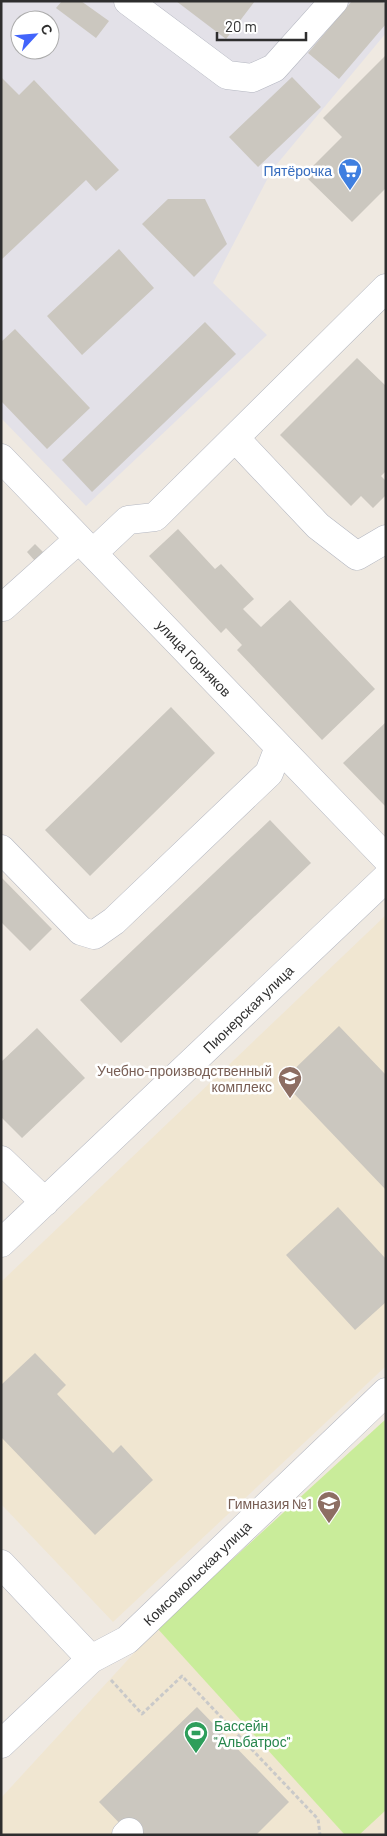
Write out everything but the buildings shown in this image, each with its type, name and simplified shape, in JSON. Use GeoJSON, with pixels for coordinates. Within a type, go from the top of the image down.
{"type":"FeatureCollection","features":[{"type":"Feature","properties":{"kind":"street"},"geometry":{"type":"LineString","coordinates":[[128,1],[227,75],[252,78],[274,68],[334,1]]}},
{"type":"Feature","properties":{"kind":"street"},"geometry":{"type":"LineString","coordinates":[[1,606],[3,607],[86,546],[128,520],[156,517],[386,288]]}},
{"type":"Feature","properties":{"kind":"street"},"geometry":{"type":"LineString","coordinates":[[235,438],[318,526],[357,556],[386,539]]}},
{"type":"Feature","properties":{"kind":"street","name":"улица Горняков"},"geometry":{"type":"LineString","coordinates":[[1,458],[386,858]]}},
{"type":"Feature","properties":{"kind":"street"},"geometry":{"type":"LineString","coordinates":[[1,849],[81,931],[94,935],[114,921],[269,774],[279,747]]}},
{"type":"Feature","properties":{"kind":"street","name":"Пионерская улица"},"geometry":{"type":"LineString","coordinates":[[1,1243],[386,878]]}},
{"type":"Feature","properties":{"kind":"street"},"geometry":{"type":"LineString","coordinates":[[1,1160],[45,1202]]}},
{"type":"Feature","properties":{"kind":"street","name":"Комсомольская улица"},"geometry":{"type":"LineString","coordinates":[[1,1744],[91,1660],[127,1640],[386,1392]]}},
{"type":"Feature","properties":{"kind":"street"},"geometry":{"type":"LineString","coordinates":[[1,1564],[91,1660]]}},
{"type":"Feature","properties":{"kind":"path"},"geometry":{"type":"LineString","coordinates":[[91,1660],[142,1714],[182,1676],[318,1820],[320,1835]]}},
{"type":"Feature","properties":{"kind":"shaded area"},"geometry":{"type":"Polygon","coordinates":[[[1,1],[386,1],[386,33],[272,170],[213,283],[267,335],[86,506],[1,418],[1,1]]]}},
{"type":"Feature","properties":{"kind":"shaded area","name":"Учебно-производственный комплекс"},"geometry":{"type":"Polygon","coordinates":[[[386,915],[386,1366],[113,1622],[1,1504],[1,1282],[386,915]]]}},
{"type":"Feature","properties":{"kind":"shaded area","name":"Гимназия №1"},"geometry":{"type":"Polygon","coordinates":[[[386,1419],[386,1835],[1,1835],[1,1798],[157,1628],[386,1419]]]}},
{"type":"Feature","properties":{"kind":"green space"},"geometry":{"type":"Polygon","coordinates":[[[386,1419],[386,1810],[359,1835],[345,1835],[157,1628],[386,1419]]]}},
{"type":"Feature","properties":{"kind":"place","name":"Пятёрочка"},"geometry":{"type":"Point","coordinates":[350,191]}},
{"type":"Feature","properties":{"kind":"place","name":"Учебно-производственный комплекс"},"geometry":{"type":"Point","coordinates":[290,1099]}},
{"type":"Feature","properties":{"kind":"place","name":"Гимназия №1"},"geometry":{"type":"Point","coordinates":[329,1524]}},
{"type":"Feature","properties":{"kind":"place","name":"Бассейн \"Альбатрос\""},"geometry":{"type":"Point","coordinates":[196,1754]}}]}
